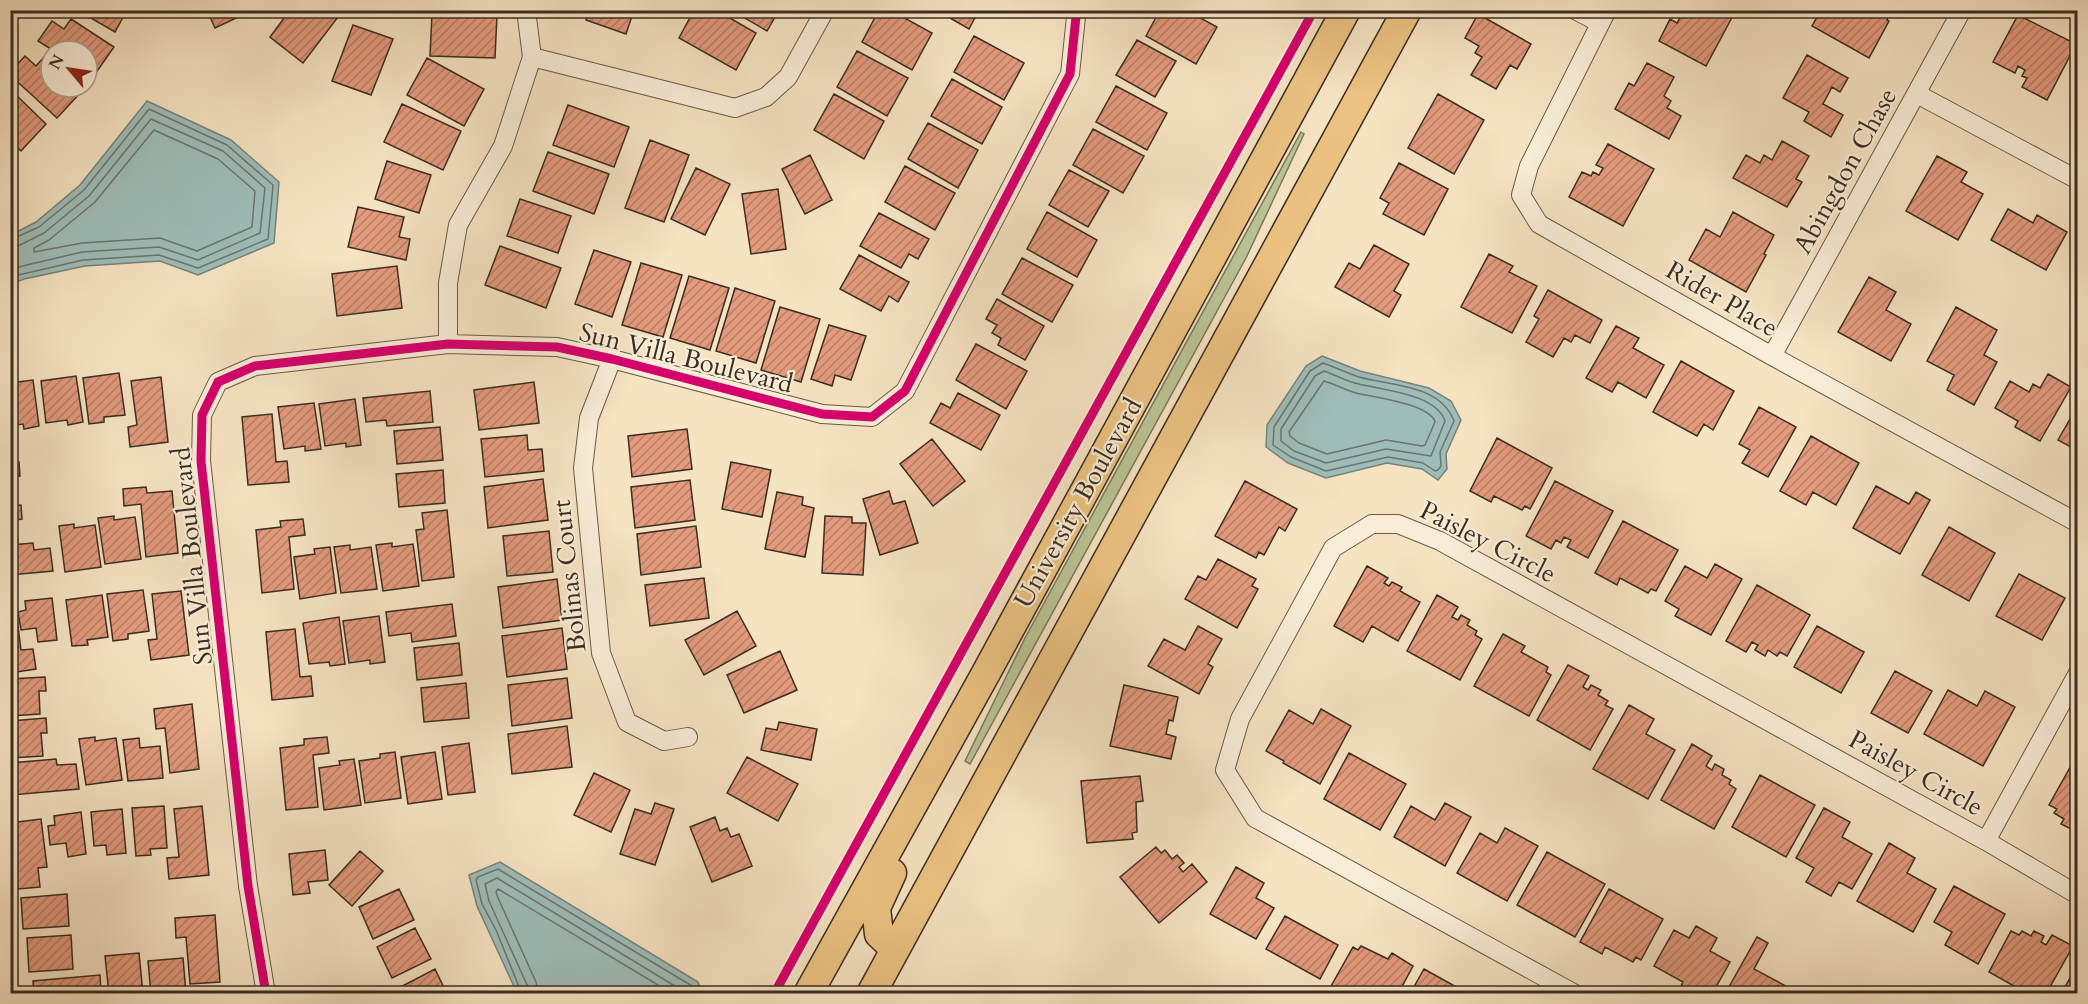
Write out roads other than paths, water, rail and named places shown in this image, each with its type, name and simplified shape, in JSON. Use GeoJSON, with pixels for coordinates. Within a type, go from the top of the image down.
{"type":"FeatureCollection","features":[{"type":"Feature","properties":{"kind":"main road","name":"University Boulevard"},"geometry":{"type":"LineString","coordinates":[[808,993],[986,673],[1346,10]]}},
{"type":"Feature","properties":{"kind":"main road","name":"University Boulevard"},"geometry":{"type":"LineString","coordinates":[[871,993],[1407,10]]}},
{"type":"Feature","properties":{"kind":"main road"},"geometry":{"type":"LineString","coordinates":[[895,949],[879,934],[876,908],[986,673]]}},
{"type":"Feature","properties":{"kind":"street"},"geometry":{"type":"LineString","coordinates":[[448,344],[448,283],[458,225],[502,146],[532,57],[526,10]]}},
{"type":"Feature","properties":{"kind":"street"},"geometry":{"type":"LineString","coordinates":[[532,57],[735,108],[766,97],[788,77],[825,10]]}},
{"type":"Feature","properties":{"kind":"street","name":"Sun Villa Boulevard"},"geometry":{"type":"LineString","coordinates":[[266,993],[248,886],[201,461],[202,415],[218,382],[255,366],[448,344],[557,347],[612,359],[822,414],[872,417],[905,392],[1070,74],[1075,10]]}},
{"type":"Feature","properties":{"kind":"street"},"geometry":{"type":"LineString","coordinates":[[1575,10],[1603,17]]}},
{"type":"Feature","properties":{"kind":"street","name":"Abingdon Chase"},"geometry":{"type":"LineString","coordinates":[[1772,356],[1962,10]]}},
{"type":"Feature","properties":{"kind":"street","name":"Rider Place"},"geometry":{"type":"LineString","coordinates":[[1603,17],[1529,166],[1521,195],[1539,224],[1772,356],[2078,523]]}},
{"type":"Feature","properties":{"kind":"street"},"geometry":{"type":"LineString","coordinates":[[1917,94],[2078,180]]}},
{"type":"Feature","properties":{"kind":"street","name":"Bolinas Court"},"geometry":{"type":"LineString","coordinates":[[612,359],[589,418],[583,468],[602,654],[627,722],[664,741],[688,737]]}},
{"type":"Feature","properties":{"kind":"street","name":"Paisley Circle"},"geometry":{"type":"LineString","coordinates":[[1575,993],[1255,818],[1225,770],[1240,719],[1333,548],[1372,524],[1398,524],[1440,542],[1986,841],[2078,895]]}},
{"type":"Feature","properties":{"kind":"street"},"geometry":{"type":"LineString","coordinates":[[1986,841],[2078,673]]}},
{"type":"Feature","properties":{"kind":"water"},"geometry":{"type":"Polygon","coordinates":[[[147,101],[231,140],[279,182],[274,243],[198,275],[160,261],[85,266],[11,284],[11,235],[36,222],[80,185],[147,101]]]}},
{"type":"Feature","properties":{"kind":"water"},"geometry":{"type":"Polygon","coordinates":[[[1322,356],[1360,371],[1429,388],[1451,401],[1461,420],[1446,454],[1447,469],[1438,480],[1422,469],[1387,463],[1326,478],[1288,463],[1266,447],[1267,425],[1306,366],[1322,356]]]}},
{"type":"Feature","properties":{"kind":"water"},"geometry":{"type":"Polygon","coordinates":[[[500,862],[698,982],[702,993],[517,993],[477,906],[469,875],[500,862]]]}}]}
